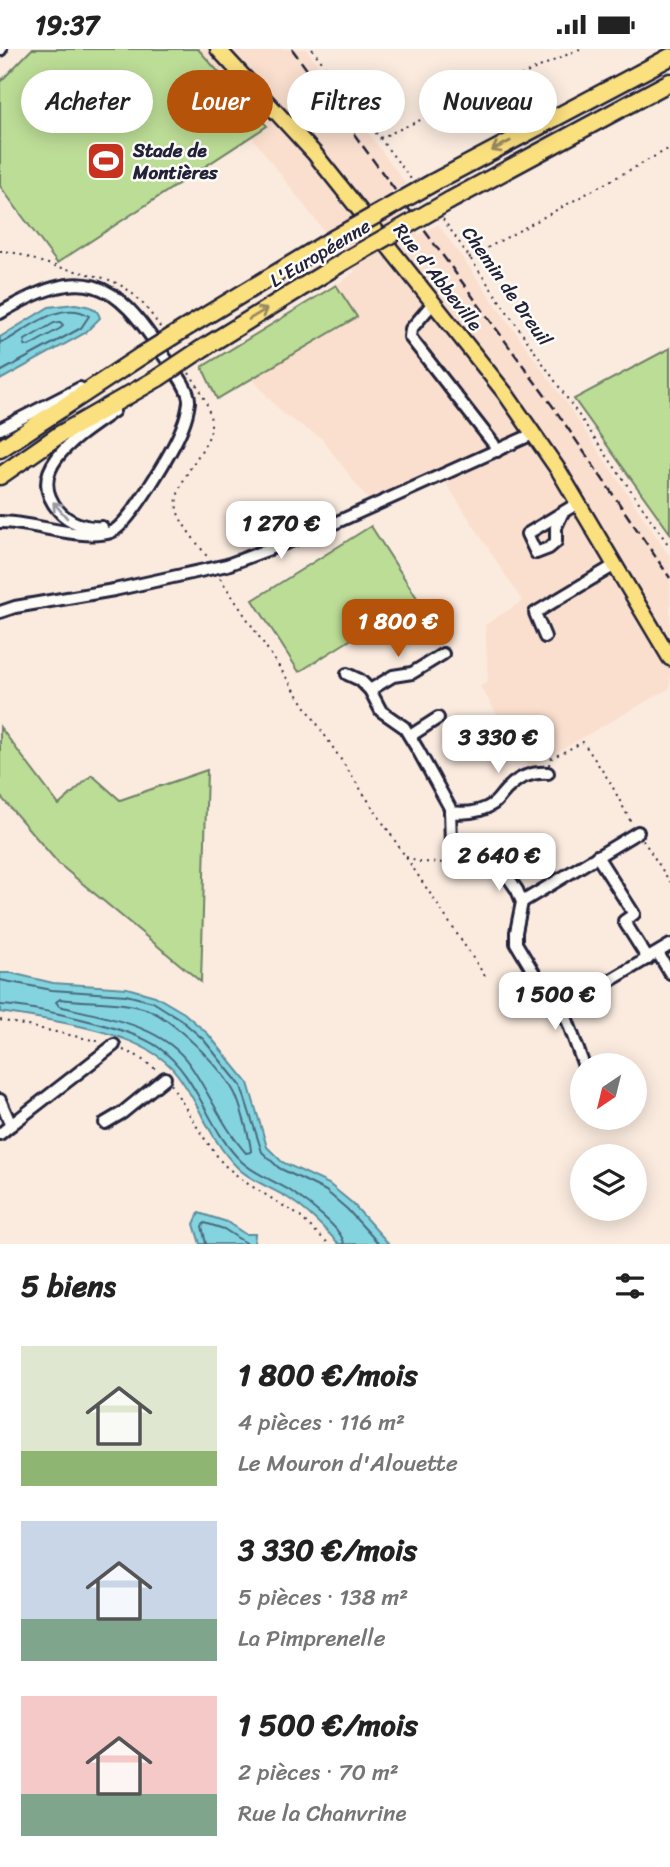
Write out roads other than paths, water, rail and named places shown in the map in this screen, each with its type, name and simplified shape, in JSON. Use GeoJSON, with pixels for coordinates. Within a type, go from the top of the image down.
{"type":"FeatureCollection","features":[{"type":"Feature","properties":{"kind":"highway","name":"L'Européenne"},"geometry":{"type":"LineString","coordinates":[[0,449],[141,356],[328,242],[434,182],[670,57]]}},
{"type":"Feature","properties":{"kind":"highway","name":"L'Européenne"},"geometry":{"type":"LineString","coordinates":[[0,476],[59,435],[158,378],[200,349],[346,260],[670,82]]}},
{"type":"Feature","properties":{"kind":"main road","name":"Rue d'Abbeville"},"geometry":{"type":"LineString","coordinates":[[218,49],[314,153],[505,393],[578,503],[670,658]]}},
{"type":"Feature","properties":{"kind":"street"},"geometry":{"type":"LineString","coordinates":[[0,313],[29,296],[54,286],[75,284],[100,289],[118,298],[143,322],[190,400],[183,427],[133,512],[113,531],[90,534],[0,522]]}},
{"type":"Feature","properties":{"kind":"street"},"geometry":{"type":"LineString","coordinates":[[434,302],[411,329],[410,337],[497,451]]}},
{"type":"Feature","properties":{"kind":"street"},"geometry":{"type":"LineString","coordinates":[[0,429],[141,356]]}},
{"type":"Feature","properties":{"kind":"street"},"geometry":{"type":"LineString","coordinates":[[122,525],[97,528],[68,519],[52,500],[48,488],[49,472],[54,460],[64,448],[158,378]]}},
{"type":"Feature","properties":{"kind":"street"},"geometry":{"type":"LineString","coordinates":[[0,612],[214,568],[315,532],[535,436]]}},
{"type":"Feature","properties":{"kind":"street"},"geometry":{"type":"LineString","coordinates":[[562,514],[578,503]]}},
{"type":"Feature","properties":{"kind":"street"},"geometry":{"type":"LineString","coordinates":[[545,637],[535,613],[615,565]]}},
{"type":"Feature","properties":{"kind":"street"},"geometry":{"type":"LineString","coordinates":[[370,691],[393,676],[412,673],[443,654]]}},
{"type":"Feature","properties":{"kind":"street"},"geometry":{"type":"LineString","coordinates":[[347,674],[360,680],[370,691],[381,711],[404,727],[410,736],[450,808],[451,845],[464,863],[496,870],[508,877],[522,902],[516,943],[542,985],[586,995],[670,945]]}},
{"type":"Feature","properties":{"kind":"street"},"geometry":{"type":"LineString","coordinates":[[410,736],[438,718]]}},
{"type":"Feature","properties":{"kind":"street"},"geometry":{"type":"LineString","coordinates":[[450,812],[465,814],[482,810],[496,803],[508,787],[525,777],[534,772],[548,772]]}},
{"type":"Feature","properties":{"kind":"street"},"geometry":{"type":"LineString","coordinates":[[522,902],[638,832]]}},
{"type":"Feature","properties":{"kind":"street"},"geometry":{"type":"LineString","coordinates":[[597,856],[634,914],[624,921],[670,973]]}},
{"type":"Feature","properties":{"kind":"street"},"geometry":{"type":"LineString","coordinates":[[564,992],[562,1006],[579,1053]]}},
{"type":"Feature","properties":{"kind":"street"},"geometry":{"type":"LineString","coordinates":[[0,1134],[114,1045]]}},
{"type":"Feature","properties":{"kind":"street"},"geometry":{"type":"LineString","coordinates":[[105,1123],[142,1098],[165,1078]]}},
{"type":"Feature","properties":{"kind":"street"},"geometry":{"type":"LineString","coordinates":[[0,1100],[12,1125]]}},
{"type":"Feature","properties":{"kind":"water"},"geometry":{"type":"Polygon","coordinates":[[[75,304],[94,309],[100,318],[85,333],[0,380],[0,337],[49,307],[75,304]]]}},
{"type":"Feature","properties":{"kind":"water"},"geometry":{"type":"Polygon","coordinates":[[[0,973],[53,983],[127,988],[155,996],[184,1013],[208,1034],[248,1083],[267,1147],[282,1162],[329,1184],[352,1203],[389,1244],[339,1244],[295,1203],[243,1173],[212,1134],[177,1074],[163,1059],[143,1047],[96,1030],[0,1012],[0,973]]]}},
{"type":"Feature","properties":{"kind":"water"},"geometry":{"type":"Polygon","coordinates":[[[199,1213],[227,1222],[245,1234],[255,1234],[254,1244],[200,1244],[194,1224],[199,1213]]]}},
{"type":"Feature","properties":{"kind":"railway"},"geometry":{"type":"LineString","coordinates":[[292,49],[554,408],[670,578]]}},
{"type":"Feature","properties":{"kind":"place","name":"Stade de Montières"},"geometry":{"type":"Point","coordinates":[106,161]}}]}
